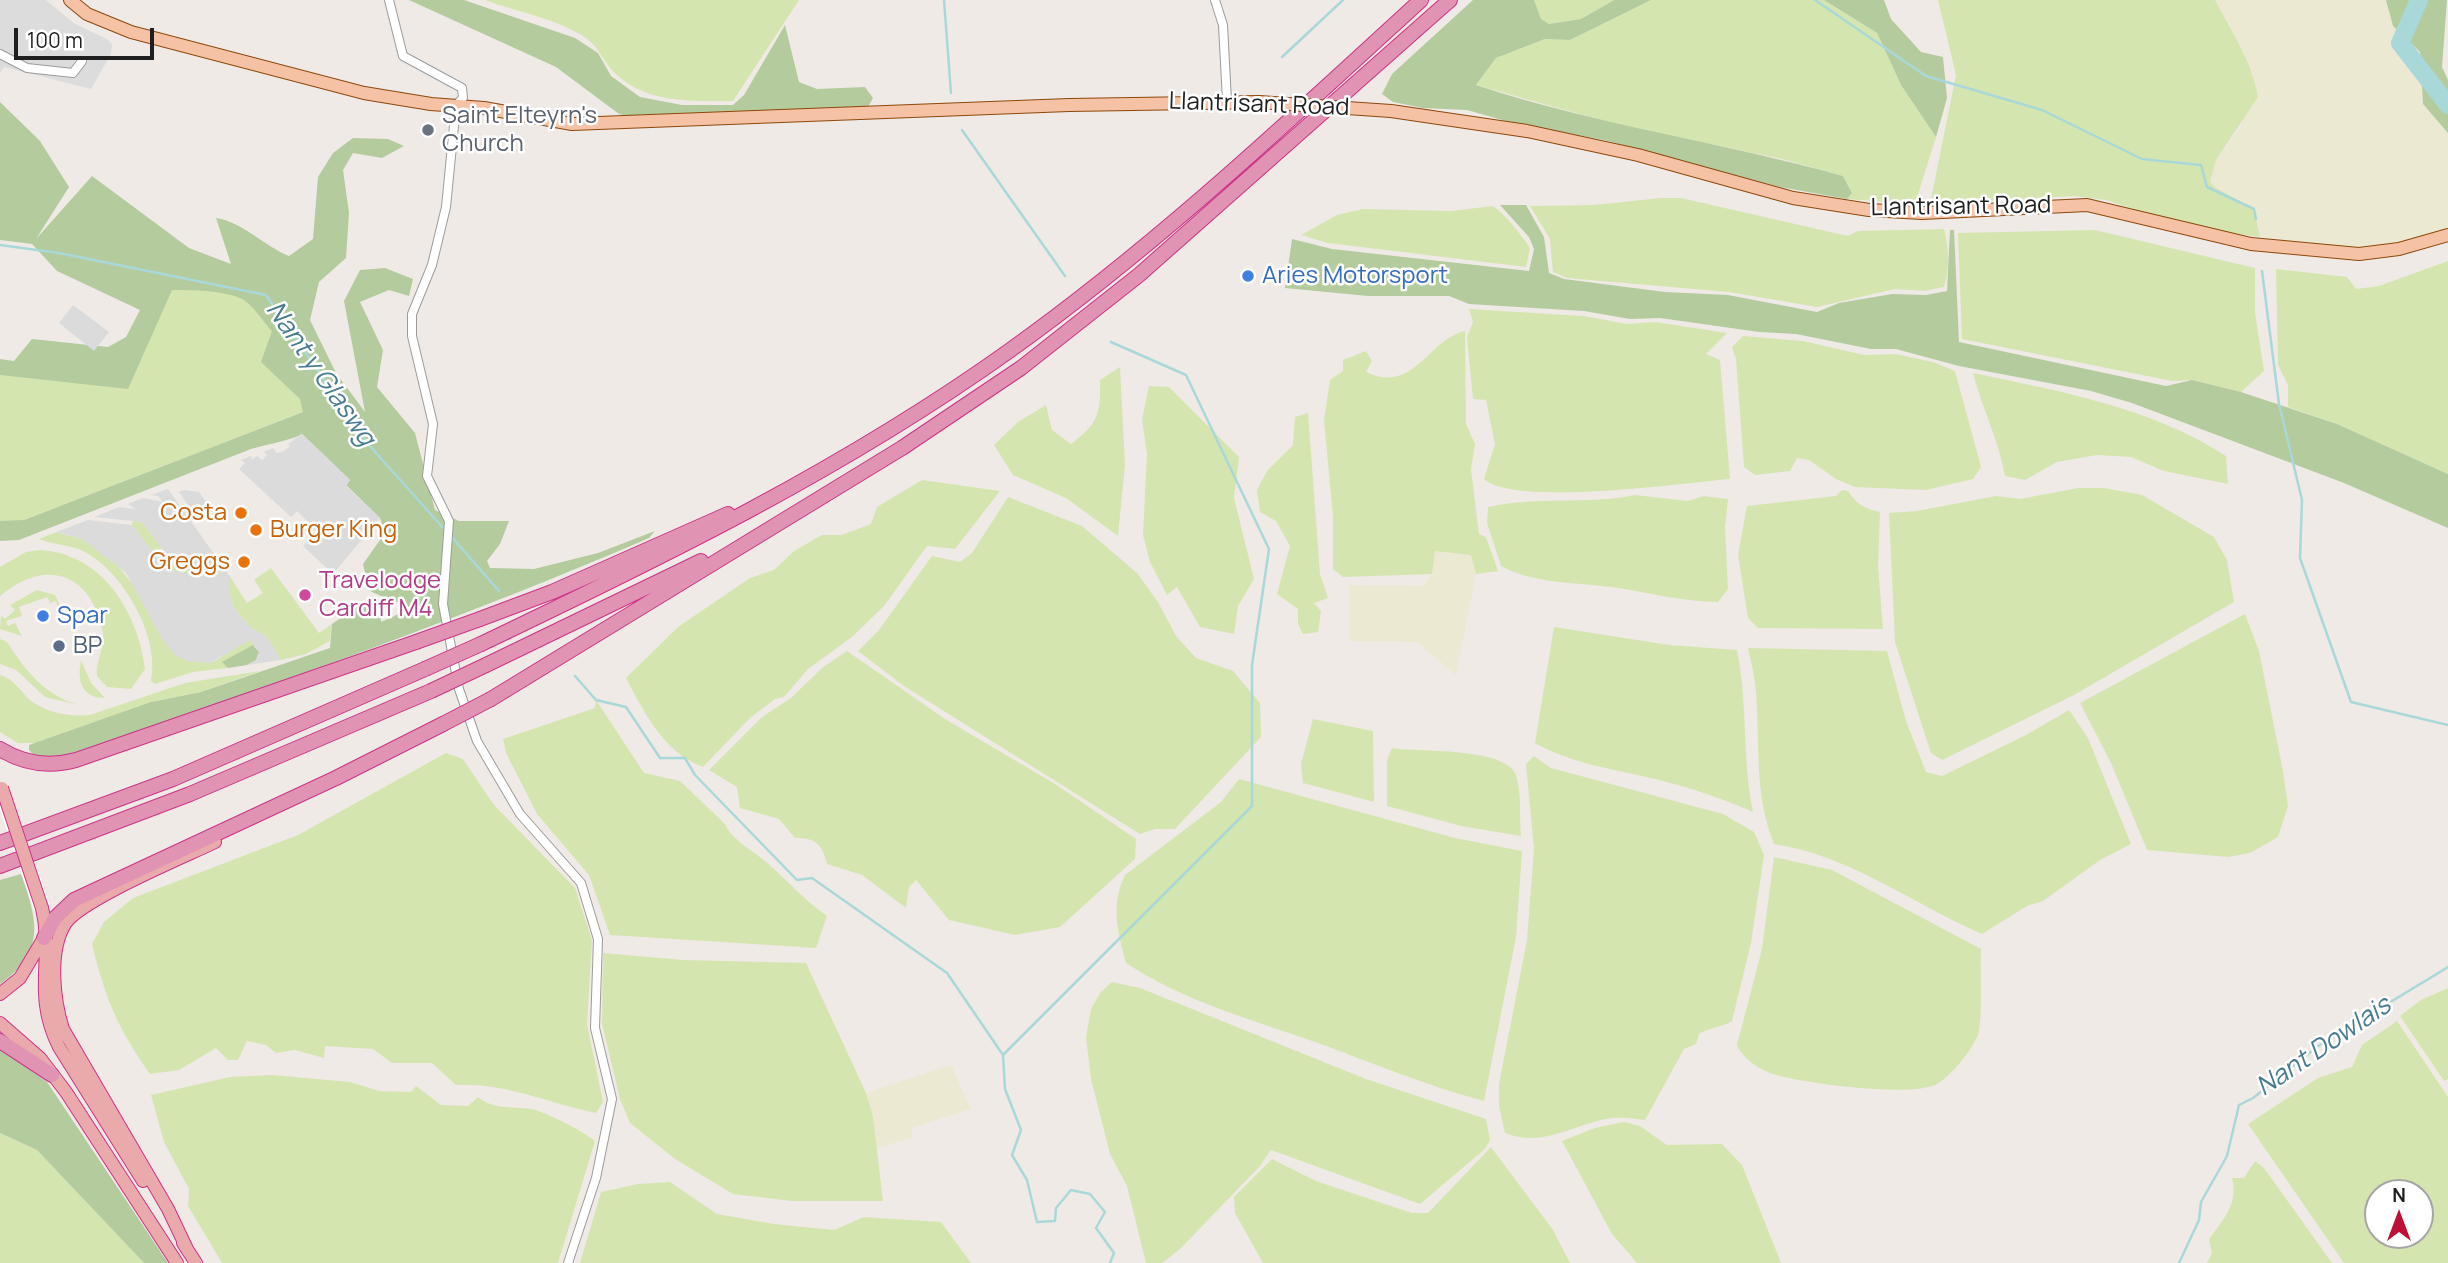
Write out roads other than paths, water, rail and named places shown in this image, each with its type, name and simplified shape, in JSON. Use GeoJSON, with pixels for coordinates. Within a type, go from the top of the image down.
{"type":"FeatureCollection","features":[{"type":"Feature","properties":{"kind":"highway"},"geometry":{"type":"LineString","coordinates":[[0,843],[173,779],[481,645],[717,530],[816,475],[1010,351],[1133,256],[1271,138],[1421,0]]}},
{"type":"Feature","properties":{"kind":"highway"},"geometry":{"type":"LineString","coordinates":[[0,994],[20,978],[55,918],[74,900],[292,799],[491,699],[832,491],[1021,368],[1139,275],[1450,0]]}},
{"type":"Feature","properties":{"kind":"highway"},"geometry":{"type":"LineString","coordinates":[[0,749],[33,763],[62,764],[480,619],[610,567],[816,475]]}},
{"type":"Feature","properties":{"kind":"highway"},"geometry":{"type":"LineString","coordinates":[[0,866],[210,786],[431,691],[684,569],[832,491]]}},
{"type":"Feature","properties":{"kind":"highway"},"geometry":{"type":"LineString","coordinates":[[1,785],[42,908],[44,1003],[54,1036],[196,1263]]}},
{"type":"Feature","properties":{"kind":"highway"},"geometry":{"type":"LineString","coordinates":[[187,1251],[163,1200],[63,1029],[54,984],[61,932],[71,918],[91,904],[215,842],[292,799]]}},
{"type":"Feature","properties":{"kind":"highway"},"geometry":{"type":"LineString","coordinates":[[0,1023],[40,1058],[75,1103],[177,1263]]}},
{"type":"Feature","properties":{"kind":"highway"},"geometry":{"type":"LineString","coordinates":[[0,1041],[52,1075]]}},
{"type":"Feature","properties":{"kind":"main road","name":"Llantrisant Road"},"geometry":{"type":"LineString","coordinates":[[71,0],[87,14],[131,33],[364,93],[572,124],[1259,102],[1391,111],[1527,131],[1639,155],[1793,198],[1869,210],[1923,213],[2087,205],[2251,244],[2359,254],[2399,249],[2448,235]]}},
{"type":"Feature","properties":{"kind":"street"},"geometry":{"type":"LineString","coordinates":[[389,0],[403,56],[462,88],[463,98],[456,105],[446,207],[432,265],[412,314],[418,372],[433,424],[427,475],[449,526],[443,604],[459,689],[477,741],[520,814],[581,883],[598,939],[595,1028],[612,1099],[596,1178],[568,1263]]}},
{"type":"Feature","properties":{"kind":"street"},"geometry":{"type":"LineString","coordinates":[[1214,0],[1223,25],[1227,102]]}},
{"type":"Feature","properties":{"kind":"street"},"geometry":{"type":"LineString","coordinates":[[0,54],[27,68],[73,74],[82,61]]}},
{"type":"Feature","properties":{"kind":"waterway"},"geometry":{"type":"LineString","coordinates":[[944,0],[951,93]]}},
{"type":"Feature","properties":{"kind":"waterway"},"geometry":{"type":"LineString","coordinates":[[1282,57],[1343,0]]}},
{"type":"Feature","properties":{"kind":"waterway"},"geometry":{"type":"LineString","coordinates":[[1815,0],[1926,76],[2042,110],[2142,159],[2201,165],[2207,187],[2254,209],[2256,219]]}},
{"type":"Feature","properties":{"kind":"waterway","name":"Nant Dowlais"},"geometry":{"type":"LineString","coordinates":[[2419,0],[2400,43],[2448,105]]}},
{"type":"Feature","properties":{"kind":"waterway"},"geometry":{"type":"LineString","coordinates":[[962,130],[1065,276]]}},
{"type":"Feature","properties":{"kind":"waterway","name":"Nant y Glaswg"},"geometry":{"type":"LineString","coordinates":[[0,245],[59,253],[266,295],[368,444],[445,530]]}},
{"type":"Feature","properties":{"kind":"waterway"},"geometry":{"type":"LineString","coordinates":[[2262,271],[2279,404],[2302,500],[2300,558],[2351,702],[2448,725]]}},
{"type":"Feature","properties":{"kind":"waterway"},"geometry":{"type":"LineString","coordinates":[[1003,1055],[1252,806],[1252,665],[1269,549],[1186,375],[1111,342]]}},
{"type":"Feature","properties":{"kind":"waterway","name":"Nant y Glaswg"},"geometry":{"type":"LineString","coordinates":[[450,535],[499,591]]}},
{"type":"Feature","properties":{"kind":"waterway"},"geometry":{"type":"LineString","coordinates":[[575,676],[596,700],[626,707],[660,758],[685,758],[695,775],[797,880],[812,878],[947,973],[1003,1055],[1005,1089],[1021,1130],[1012,1155],[1027,1180],[1037,1222],[1055,1221],[1056,1208],[1071,1190],[1090,1194],[1105,1212],[1096,1228],[1114,1253],[1110,1263]]}},
{"type":"Feature","properties":{"kind":"waterway","name":"Nant Dowlais"},"geometry":{"type":"LineString","coordinates":[[2179,1263],[2199,1220],[2201,1202],[2227,1156],[2239,1105],[2253,1098],[2318,1046],[2448,967]]}},
{"type":"Feature","properties":{"kind":"place","name":"Saint Elteyrn's Church"},"geometry":{"type":"Point","coordinates":[428,130]}},
{"type":"Feature","properties":{"kind":"place","name":"Aries Motorsport"},"geometry":{"type":"Point","coordinates":[1248,276]}},
{"type":"Feature","properties":{"kind":"place","name":"Costa"},"geometry":{"type":"Point","coordinates":[241,513]}},
{"type":"Feature","properties":{"kind":"place","name":"Burger King"},"geometry":{"type":"Point","coordinates":[256,530]}},
{"type":"Feature","properties":{"kind":"place","name":"Greggs"},"geometry":{"type":"Point","coordinates":[244,562]}},
{"type":"Feature","properties":{"kind":"place","name":"Travelodge Cardiff M4"},"geometry":{"type":"Point","coordinates":[305,595]}},
{"type":"Feature","properties":{"kind":"place","name":"Spar"},"geometry":{"type":"Point","coordinates":[43,616]}},
{"type":"Feature","properties":{"kind":"place","name":"BP"},"geometry":{"type":"Point","coordinates":[59,646]}}]}
